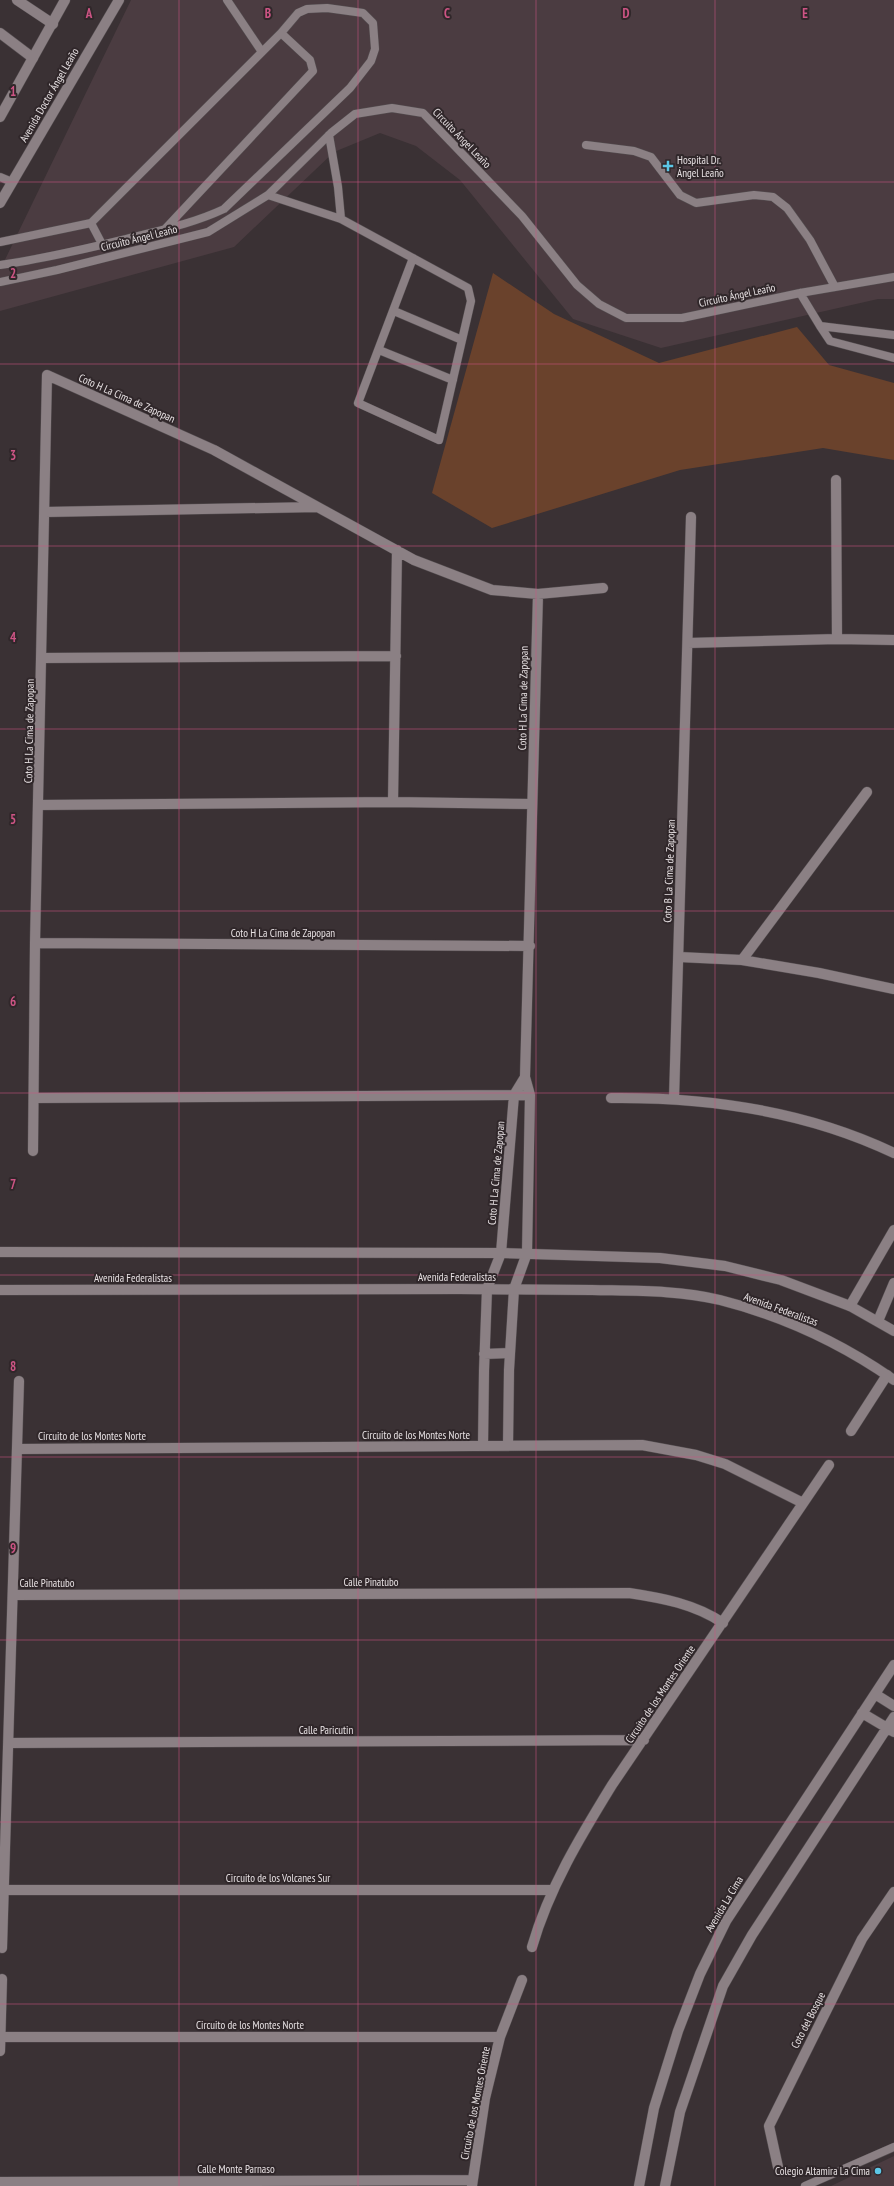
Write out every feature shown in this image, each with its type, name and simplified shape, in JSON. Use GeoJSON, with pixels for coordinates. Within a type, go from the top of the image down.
{"type":"FeatureCollection","features":[{"type":"Feature","properties":{"kind":"street"},"geometry":{"type":"LineString","coordinates":[[17,0],[53,24]]}},
{"type":"Feature","properties":{"kind":"street"},"geometry":{"type":"LineString","coordinates":[[0,117],[65,0]]}},
{"type":"Feature","properties":{"kind":"street","name":"Avenida Doctor Ángel Leaño"},"geometry":{"type":"LineString","coordinates":[[0,203],[119,0]]}},
{"type":"Feature","properties":{"kind":"street"},"geometry":{"type":"LineString","coordinates":[[0,33],[33,58]]}},
{"type":"Feature","properties":{"kind":"street","name":"Coto H La Cima de Zapopan"},"geometry":{"type":"LineString","coordinates":[[33,1152],[35,943],[48,375],[214,450],[414,560],[492,590],[538,594],[603,588]]}},
{"type":"Feature","properties":{"kind":"street"},"geometry":{"type":"LineString","coordinates":[[836,480],[837,639]]}},
{"type":"Feature","properties":{"kind":"street"},"geometry":{"type":"LineString","coordinates":[[45,512],[317,506]]}},
{"type":"Feature","properties":{"kind":"street","name":"Coto B La Cima de Zapopan"},"geometry":{"type":"LineString","coordinates":[[674,1099],[691,516]]}},
{"type":"Feature","properties":{"kind":"street"},"geometry":{"type":"LineString","coordinates":[[393,802],[397,550]]}},
{"type":"Feature","properties":{"kind":"street","name":"Coto H La Cima de Zapopan"},"geometry":{"type":"LineString","coordinates":[[508,1446],[510,1353],[514,1289],[527,1253],[530,1095],[525,1077],[530,946],[532,804],[538,594]]}},
{"type":"Feature","properties":{"kind":"street"},"geometry":{"type":"LineString","coordinates":[[688,643],[837,639],[894,640]]}},
{"type":"Feature","properties":{"kind":"street"},"geometry":{"type":"LineString","coordinates":[[42,658],[396,656]]}},
{"type":"Feature","properties":{"kind":"street"},"geometry":{"type":"LineString","coordinates":[[742,960],[867,792]]}},
{"type":"Feature","properties":{"kind":"street"},"geometry":{"type":"LineString","coordinates":[[39,805],[393,802],[532,804]]}},
{"type":"Feature","properties":{"kind":"street","name":"Coto H La Cima de Zapopan"},"geometry":{"type":"LineString","coordinates":[[35,943],[530,946]]}},
{"type":"Feature","properties":{"kind":"street"},"geometry":{"type":"LineString","coordinates":[[679,958],[742,960],[820,972],[894,989]]}},
{"type":"Feature","properties":{"kind":"street","name":"Coto H La Cima de Zapopan"},"geometry":{"type":"LineString","coordinates":[[483,1446],[484,1354],[487,1289],[502,1253],[514,1095],[525,1077]]}},
{"type":"Feature","properties":{"kind":"street"},"geometry":{"type":"LineString","coordinates":[[34,1098],[530,1095]]}},
{"type":"Feature","properties":{"kind":"street"},"geometry":{"type":"LineString","coordinates":[[611,1098],[674,1099],[734,1106],[806,1121],[848,1134],[894,1153]]}},
{"type":"Feature","properties":{"kind":"street"},"geometry":{"type":"LineString","coordinates":[[850,1306],[894,1230]]}},
{"type":"Feature","properties":{"kind":"street"},"geometry":{"type":"LineString","coordinates":[[0,1252],[527,1253],[660,1258],[725,1266],[781,1280],[850,1306],[878,1321],[894,1332]]}},
{"type":"Feature","properties":{"kind":"street"},"geometry":{"type":"LineString","coordinates":[[878,1321],[894,1283]]}},
{"type":"Feature","properties":{"kind":"street","name":"Avenida Federalistas"},"geometry":{"type":"LineString","coordinates":[[0,1290],[514,1289],[649,1291],[682,1294],[718,1300],[764,1313],[808,1330],[834,1342],[890,1377]]}},
{"type":"Feature","properties":{"kind":"street"},"geometry":{"type":"LineString","coordinates":[[484,1354],[510,1353]]}},
{"type":"Feature","properties":{"kind":"street"},"geometry":{"type":"LineString","coordinates":[[851,1431],[890,1377]]}},
{"type":"Feature","properties":{"kind":"street"},"geometry":{"type":"LineString","coordinates":[[2,1948],[19,1381]]}},
{"type":"Feature","properties":{"kind":"street","name":"Circuito de los Montes Norte"},"geometry":{"type":"LineString","coordinates":[[17,1449],[642,1445],[665,1448],[725,1464],[803,1504]]}},
{"type":"Feature","properties":{"kind":"street","name":"Circuito de los Montes Oriente"},"geometry":{"type":"LineString","coordinates":[[532,1947],[552,1890],[585,1829],[829,1465]]}},
{"type":"Feature","properties":{"kind":"street","name":"Calle Pinatubo"},"geometry":{"type":"LineString","coordinates":[[13,1595],[629,1593],[660,1598],[693,1607],[723,1623]]}},
{"type":"Feature","properties":{"kind":"street","name":"Avenida La Cima"},"geometry":{"type":"LineString","coordinates":[[639,2186],[654,2108],[678,2031],[700,1974],[726,1921],[894,1665]]}},
{"type":"Feature","properties":{"kind":"street"},"geometry":{"type":"LineString","coordinates":[[875,1694],[894,1706]]}},
{"type":"Feature","properties":{"kind":"street"},"geometry":{"type":"LineString","coordinates":[[862,1713],[890,1730]]}},
{"type":"Feature","properties":{"kind":"street"},"geometry":{"type":"LineString","coordinates":[[665,2186],[680,2112],[723,1986],[752,1935],[890,1730],[894,1717]]}},
{"type":"Feature","properties":{"kind":"street","name":"Calle Paricutin"},"geometry":{"type":"LineString","coordinates":[[8,1743],[644,1740]]}},
{"type":"Feature","properties":{"kind":"street","name":"Circuito de los Volcanes Sur"},"geometry":{"type":"LineString","coordinates":[[4,1890],[552,1890]]}},
{"type":"Feature","properties":{"kind":"street","name":"Coto del Bosque"},"geometry":{"type":"LineString","coordinates":[[778,2167],[769,2126],[862,1939],[894,1892]]}},
{"type":"Feature","properties":{"kind":"street"},"geometry":{"type":"LineString","coordinates":[[0,2051],[2,1979]]}},
{"type":"Feature","properties":{"kind":"street","name":"Circuito de los Montes Oriente"},"geometry":{"type":"LineString","coordinates":[[472,2183],[485,2098],[500,2037],[522,1980]]}},
{"type":"Feature","properties":{"kind":"street","name":"Circuito de los Montes Norte"},"geometry":{"type":"LineString","coordinates":[[0,2037],[500,2037]]}},
{"type":"Feature","properties":{"kind":"street","name":"Calle Monte Parnaso"},"geometry":{"type":"LineString","coordinates":[[0,2182],[472,2183]]}},
{"type":"Feature","properties":{"kind":"lane"},"geometry":{"type":"LineString","coordinates":[[227,0],[262,52]]}},
{"type":"Feature","properties":{"kind":"lane"},"geometry":{"type":"LineString","coordinates":[[0,242],[91,223],[281,33],[298,13],[307,9],[327,8],[364,13],[373,23],[375,50],[371,61],[350,88],[224,209],[200,220],[165,229],[45,259],[0,265]]}},
{"type":"Feature","properties":{"kind":"lane"},"geometry":{"type":"LineString","coordinates":[[165,229],[313,72],[310,60],[281,33]]}},
{"type":"Feature","properties":{"kind":"lane","name":"Circuito Ángel Leaño"},"geometry":{"type":"LineString","coordinates":[[0,282],[65,268],[208,232],[268,195],[329,135],[355,114],[392,108],[423,113],[522,216],[576,285],[599,304],[626,318],[682,318],[835,287],[894,277]]}},
{"type":"Feature","properties":{"kind":"lane"},"geometry":{"type":"LineString","coordinates":[[329,135],[338,187],[341,219]]}},
{"type":"Feature","properties":{"kind":"lane"},"geometry":{"type":"LineString","coordinates":[[586,145],[634,151],[651,157],[680,195],[696,204],[754,195],[773,197],[787,208],[810,240],[835,287]]}},
{"type":"Feature","properties":{"kind":"lane"},"geometry":{"type":"LineString","coordinates":[[0,177],[12,182]]}},
{"type":"Feature","properties":{"kind":"lane"},"geometry":{"type":"LineString","coordinates":[[268,195],[341,219],[413,258],[468,288],[471,301],[439,440],[358,403],[413,258]]}},
{"type":"Feature","properties":{"kind":"lane"},"geometry":{"type":"LineString","coordinates":[[91,223],[102,244]]}},
{"type":"Feature","properties":{"kind":"lane"},"geometry":{"type":"LineString","coordinates":[[800,294],[830,341],[894,358]]}},
{"type":"Feature","properties":{"kind":"lane"},"geometry":{"type":"LineString","coordinates":[[394,311],[462,340]]}},
{"type":"Feature","properties":{"kind":"lane"},"geometry":{"type":"LineString","coordinates":[[820,326],[894,335]]}},
{"type":"Feature","properties":{"kind":"lane"},"geometry":{"type":"LineString","coordinates":[[379,350],[453,380]]}},
{"type":"Feature","properties":{"kind":"lane"},"geometry":{"type":"LineString","coordinates":[[805,2186],[894,2147]]}},
{"type":"Feature","properties":{"kind":"shaded area","name":"Hospital Dr. Ángel Leaño"},"geometry":{"type":"Polygon","coordinates":[[[131,0],[894,0],[894,299],[878,299],[661,348],[573,319],[460,180],[416,146],[380,133],[334,152],[234,247],[0,311],[0,270],[131,0]]]}},
{"type":"Feature","properties":{"kind":"shaded area"},"geometry":{"type":"Polygon","coordinates":[[[493,273],[554,314],[659,363],[797,327],[829,365],[894,383],[894,460],[823,448],[680,470],[492,528],[432,493],[493,273]]]}},
{"type":"Feature","properties":{"kind":"shaded area","name":"Colegio Altamira La Cima"},"geometry":{"type":"Polygon","coordinates":[[[894,2156],[894,2186],[831,2186],[894,2156]]]}},
{"type":"Feature","properties":{"kind":"place","name":"Hospital Dr. Ángel Leaño"},"geometry":{"type":"Point","coordinates":[668,166]}},
{"type":"Feature","properties":{"kind":"place","name":"Colegio Altamira La Cima"},"geometry":{"type":"Point","coordinates":[878,2171]}}]}
